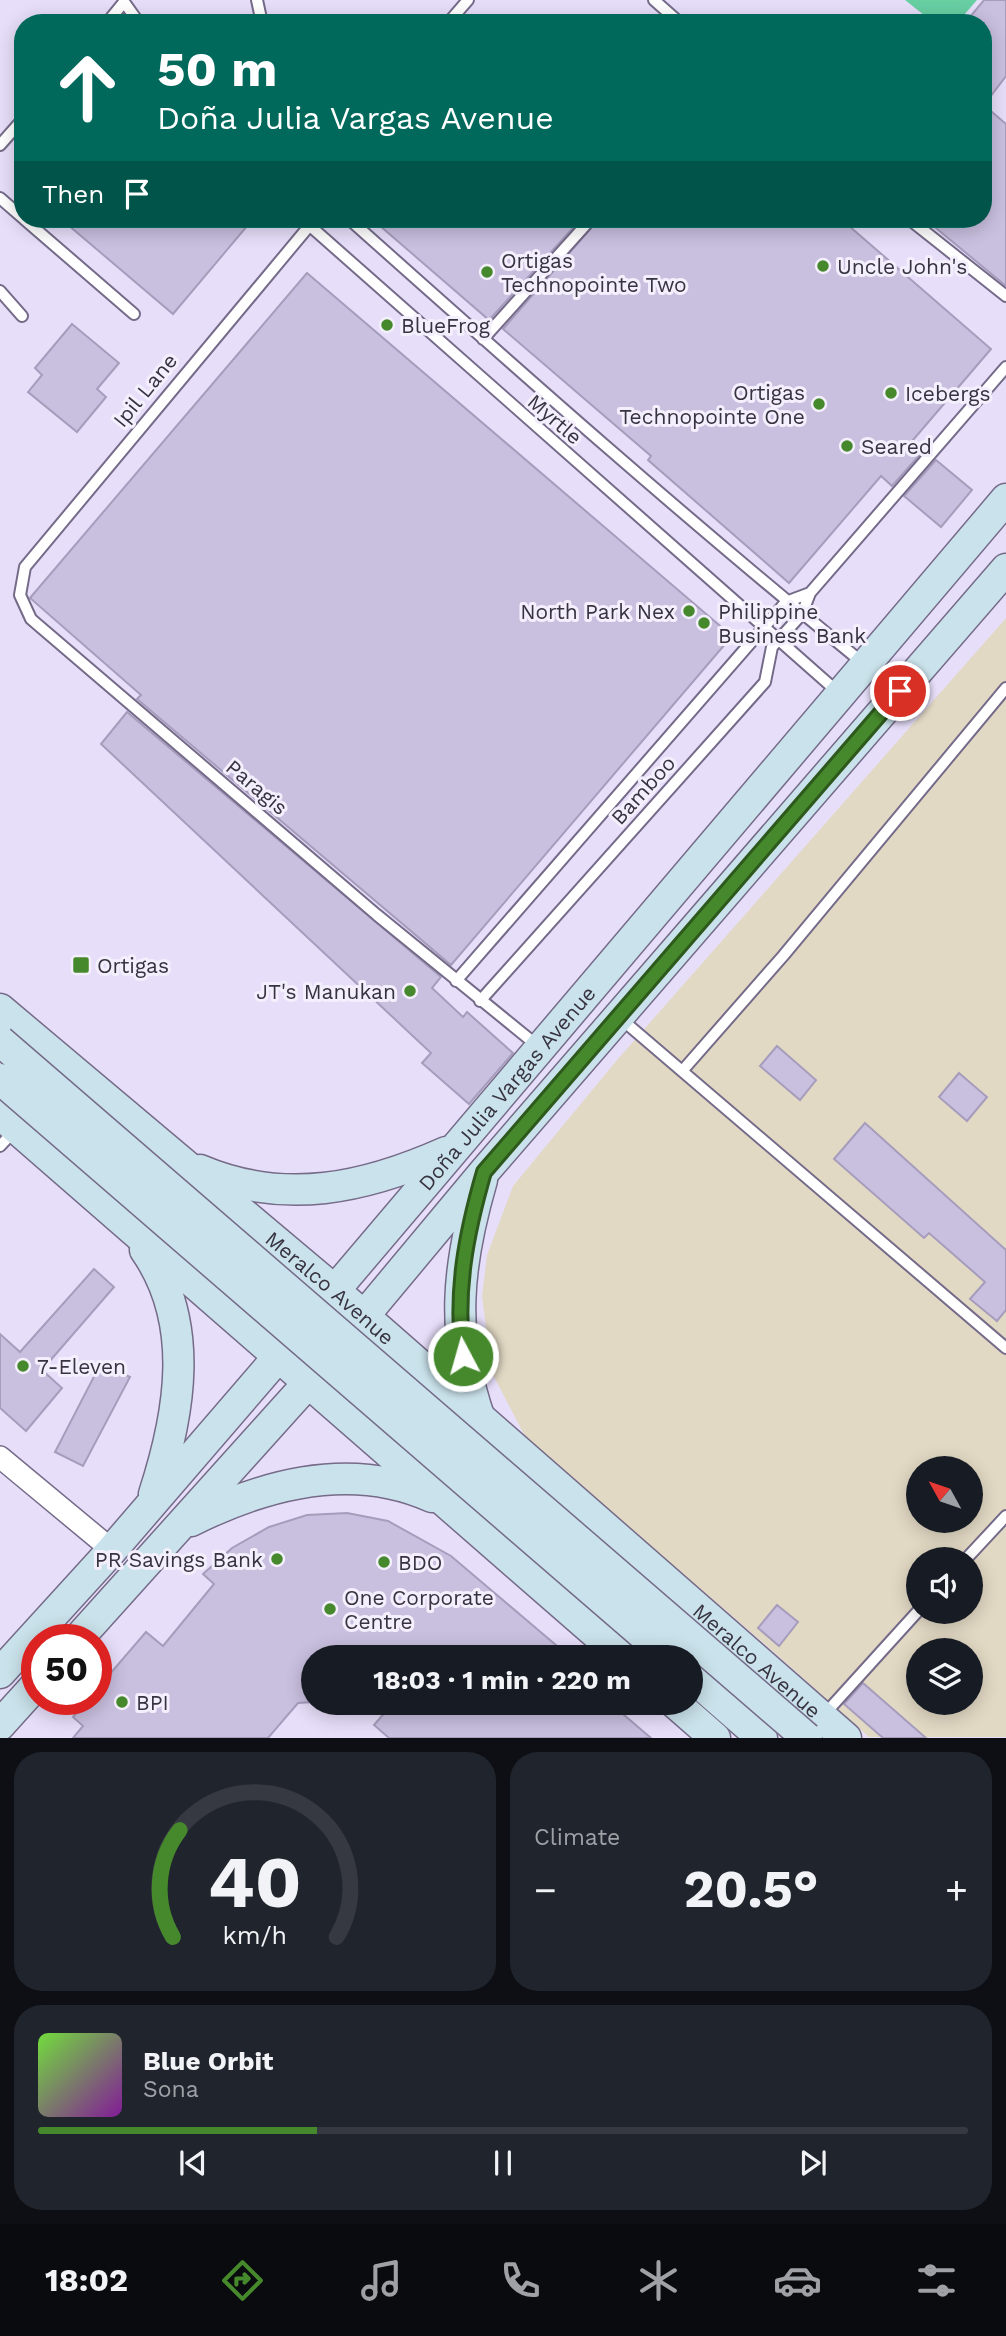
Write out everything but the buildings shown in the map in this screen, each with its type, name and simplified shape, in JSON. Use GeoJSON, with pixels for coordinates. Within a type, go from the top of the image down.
{"type":"FeatureCollection","features":[{"type":"Feature","properties":{"kind":"main road","name":"Doña Julia Vargas Avenue"},"geometry":{"type":"LineString","coordinates":[[0,1673],[112,1550],[279,1356],[333,1289],[1006,499]]}},
{"type":"Feature","properties":{"kind":"main road","name":"Doña Julia Vargas Avenue"},"geometry":{"type":"LineString","coordinates":[[91,1624],[309,1382],[484,1172],[1006,569]]}},
{"type":"Feature","properties":{"kind":"main road","name":"Meralco Avenue"},"geometry":{"type":"LineString","coordinates":[[0,1009],[202,1182],[333,1289],[583,1507],[814,1727]]}},
{"type":"Feature","properties":{"kind":"main road","name":"Meralco Avenue"},"geometry":{"type":"LineString","coordinates":[[0,1041],[814,1727],[846,1738]]}},
{"type":"Feature","properties":{"kind":"main road"},"geometry":{"type":"LineString","coordinates":[[0,1079],[655,1645]]}},
{"type":"Feature","properties":{"kind":"main road"},"geometry":{"type":"LineString","coordinates":[[6,1129],[117,1215],[608,1645]]}},
{"type":"Feature","properties":{"kind":"main road"},"geometry":{"type":"LineString","coordinates":[[164,1149],[239,1184],[270,1190],[304,1191],[363,1182],[414,1166],[452,1149]]}},
{"type":"Feature","properties":{"kind":"main road"},"geometry":{"type":"LineString","coordinates":[[117,1215],[143,1219],[167,1205],[173,1192],[174,1177],[164,1149]]}},
{"type":"Feature","properties":{"kind":"main road"},"geometry":{"type":"LineString","coordinates":[[202,1182],[202,1201],[215,1227],[248,1261],[443,1428],[474,1436],[487,1425],[463,1356],[458,1315],[462,1262],[484,1172]]}},
{"type":"Feature","properties":{"kind":"main road"},"geometry":{"type":"LineString","coordinates":[[117,1215],[157,1268],[167,1290],[179,1342],[172,1425],[150,1505]]}},
{"type":"Feature","properties":{"kind":"main road"},"geometry":{"type":"LineString","coordinates":[[175,1530],[252,1493],[313,1480],[391,1485],[443,1502]]}},
{"type":"Feature","properties":{"kind":"main road"},"geometry":{"type":"LineString","coordinates":[[524,1572],[522,1545],[528,1528],[549,1512],[583,1507]]}},
{"type":"Feature","properties":{"kind":"main road"},"geometry":{"type":"LineString","coordinates":[[703,1686],[762,1738]]}},
{"type":"Feature","properties":{"kind":"main road"},"geometry":{"type":"LineString","coordinates":[[0,1725],[21,1702]]}},
{"type":"Feature","properties":{"kind":"main road"},"geometry":{"type":"LineString","coordinates":[[689,1715],[715,1738]]}},
{"type":"Feature","properties":{"kind":"street"},"geometry":{"type":"LineString","coordinates":[[0,1457],[112,1550]]}},
{"type":"Feature","properties":{"kind":"lane"},"geometry":{"type":"LineString","coordinates":[[456,14],[468,0]]}},
{"type":"Feature","properties":{"kind":"lane"},"geometry":{"type":"LineString","coordinates":[[654,0],[670,14]]}},
{"type":"Feature","properties":{"kind":"lane"},"geometry":{"type":"LineString","coordinates":[[114,14],[124,2],[133,14]]}},
{"type":"Feature","properties":{"kind":"lane"},"geometry":{"type":"LineString","coordinates":[[0,145],[14,129]]}},
{"type":"Feature","properties":{"kind":"lane"},"geometry":{"type":"LineString","coordinates":[[0,198],[14,210]]}},
{"type":"Feature","properties":{"kind":"lane"},"geometry":{"type":"LineString","coordinates":[[35,228],[134,314]]}},
{"type":"Feature","properties":{"kind":"lane","name":"Ipil Lane"},"geometry":{"type":"LineString","coordinates":[[20,594],[25,567],[304,228]]}},
{"type":"Feature","properties":{"kind":"lane","name":"Myrtle"},"geometry":{"type":"LineString","coordinates":[[318,228],[527,421],[840,694]]}},
{"type":"Feature","properties":{"kind":"lane","name":"Myrtle"},"geometry":{"type":"LineString","coordinates":[[359,228],[786,601],[865,664]]}},
{"type":"Feature","properties":{"kind":"lane"},"geometry":{"type":"LineString","coordinates":[[483,339],[583,228]]}},
{"type":"Feature","properties":{"kind":"lane"},"geometry":{"type":"LineString","coordinates":[[920,228],[1006,296]]}},
{"type":"Feature","properties":{"kind":"lane"},"geometry":{"type":"LineString","coordinates":[[2,299],[22,316]]}},
{"type":"Feature","properties":{"kind":"lane","name":"Bamboo"},"geometry":{"type":"LineString","coordinates":[[480,1001],[765,682],[770,654],[778,640],[802,614],[810,593],[1006,367]]}},
{"type":"Feature","properties":{"kind":"lane"},"geometry":{"type":"LineString","coordinates":[[786,601],[810,593]]}},
{"type":"Feature","properties":{"kind":"lane","name":"Paragis"},"geometry":{"type":"LineString","coordinates":[[20,594],[31,619],[456,981],[539,1047]]}},
{"type":"Feature","properties":{"kind":"lane","name":"Bamboo"},"geometry":{"type":"LineString","coordinates":[[456,981],[786,601]]}},
{"type":"Feature","properties":{"kind":"lane"},"geometry":{"type":"LineString","coordinates":[[683,1070],[783,956],[1006,688]]}},
{"type":"Feature","properties":{"kind":"lane"},"geometry":{"type":"LineString","coordinates":[[618,1017],[1006,1348]]}},
{"type":"Feature","properties":{"kind":"lane"},"geometry":{"type":"LineString","coordinates":[[977,1547],[1006,1516]]}},
{"type":"Feature","properties":{"kind":"lane"},"geometry":{"type":"LineString","coordinates":[[814,1727],[906,1624]]}},
{"type":"Feature","properties":{"kind":"shaded area"},"geometry":{"type":"Polygon","coordinates":[[[1006,618],[1006,1737],[869,1737],[527,1440],[492,1373],[482,1296],[487,1255],[513,1186],[617,1060],[1006,618]]]}},
{"type":"Feature","properties":{"kind":"green space"},"geometry":{"type":"Polygon","coordinates":[[[905,0],[977,0],[965,14],[923,14],[905,0]]]}},
{"type":"Feature","properties":{"kind":"place","name":"Uncle John's"},"geometry":{"type":"Point","coordinates":[823,266]}},
{"type":"Feature","properties":{"kind":"place","name":"Ortigas Technopointe Two"},"geometry":{"type":"Point","coordinates":[487,272]}},
{"type":"Feature","properties":{"kind":"place","name":"BlueFrog"},"geometry":{"type":"Point","coordinates":[387,325]}},
{"type":"Feature","properties":{"kind":"place","name":"Icebergs"},"geometry":{"type":"Point","coordinates":[891,393]}},
{"type":"Feature","properties":{"kind":"place","name":"Ortigas Technopointe One"},"geometry":{"type":"Point","coordinates":[819,404]}},
{"type":"Feature","properties":{"kind":"place","name":"Seared"},"geometry":{"type":"Point","coordinates":[847,446]}},
{"type":"Feature","properties":{"kind":"place","name":"North Park Nex"},"geometry":{"type":"Point","coordinates":[689,611]}},
{"type":"Feature","properties":{"kind":"place","name":"Philippine Business Bank"},"geometry":{"type":"Point","coordinates":[704,623]}},
{"type":"Feature","properties":{"kind":"place","name":"Ortigas"},"geometry":{"type":"Point","coordinates":[81,965]}},
{"type":"Feature","properties":{"kind":"place","name":"JT's Manukan"},"geometry":{"type":"Point","coordinates":[410,991]}},
{"type":"Feature","properties":{"kind":"place","name":"7-Eleven"},"geometry":{"type":"Point","coordinates":[23,1366]}},
{"type":"Feature","properties":{"kind":"place","name":"PR Savings Bank"},"geometry":{"type":"Point","coordinates":[277,1559]}},
{"type":"Feature","properties":{"kind":"place","name":"BDO"},"geometry":{"type":"Point","coordinates":[384,1562]}},
{"type":"Feature","properties":{"kind":"place","name":"One Corporate Centre"},"geometry":{"type":"Point","coordinates":[330,1609]}},
{"type":"Feature","properties":{"kind":"place","name":"BPI"},"geometry":{"type":"Point","coordinates":[122,1702]}},
{"type":"Feature","properties":{"kind":"route"},"geometry":{"type":"LineString","coordinates":[[463,1356],[458,1315],[462,1262],[484,1172],[900,691]]}}]}
